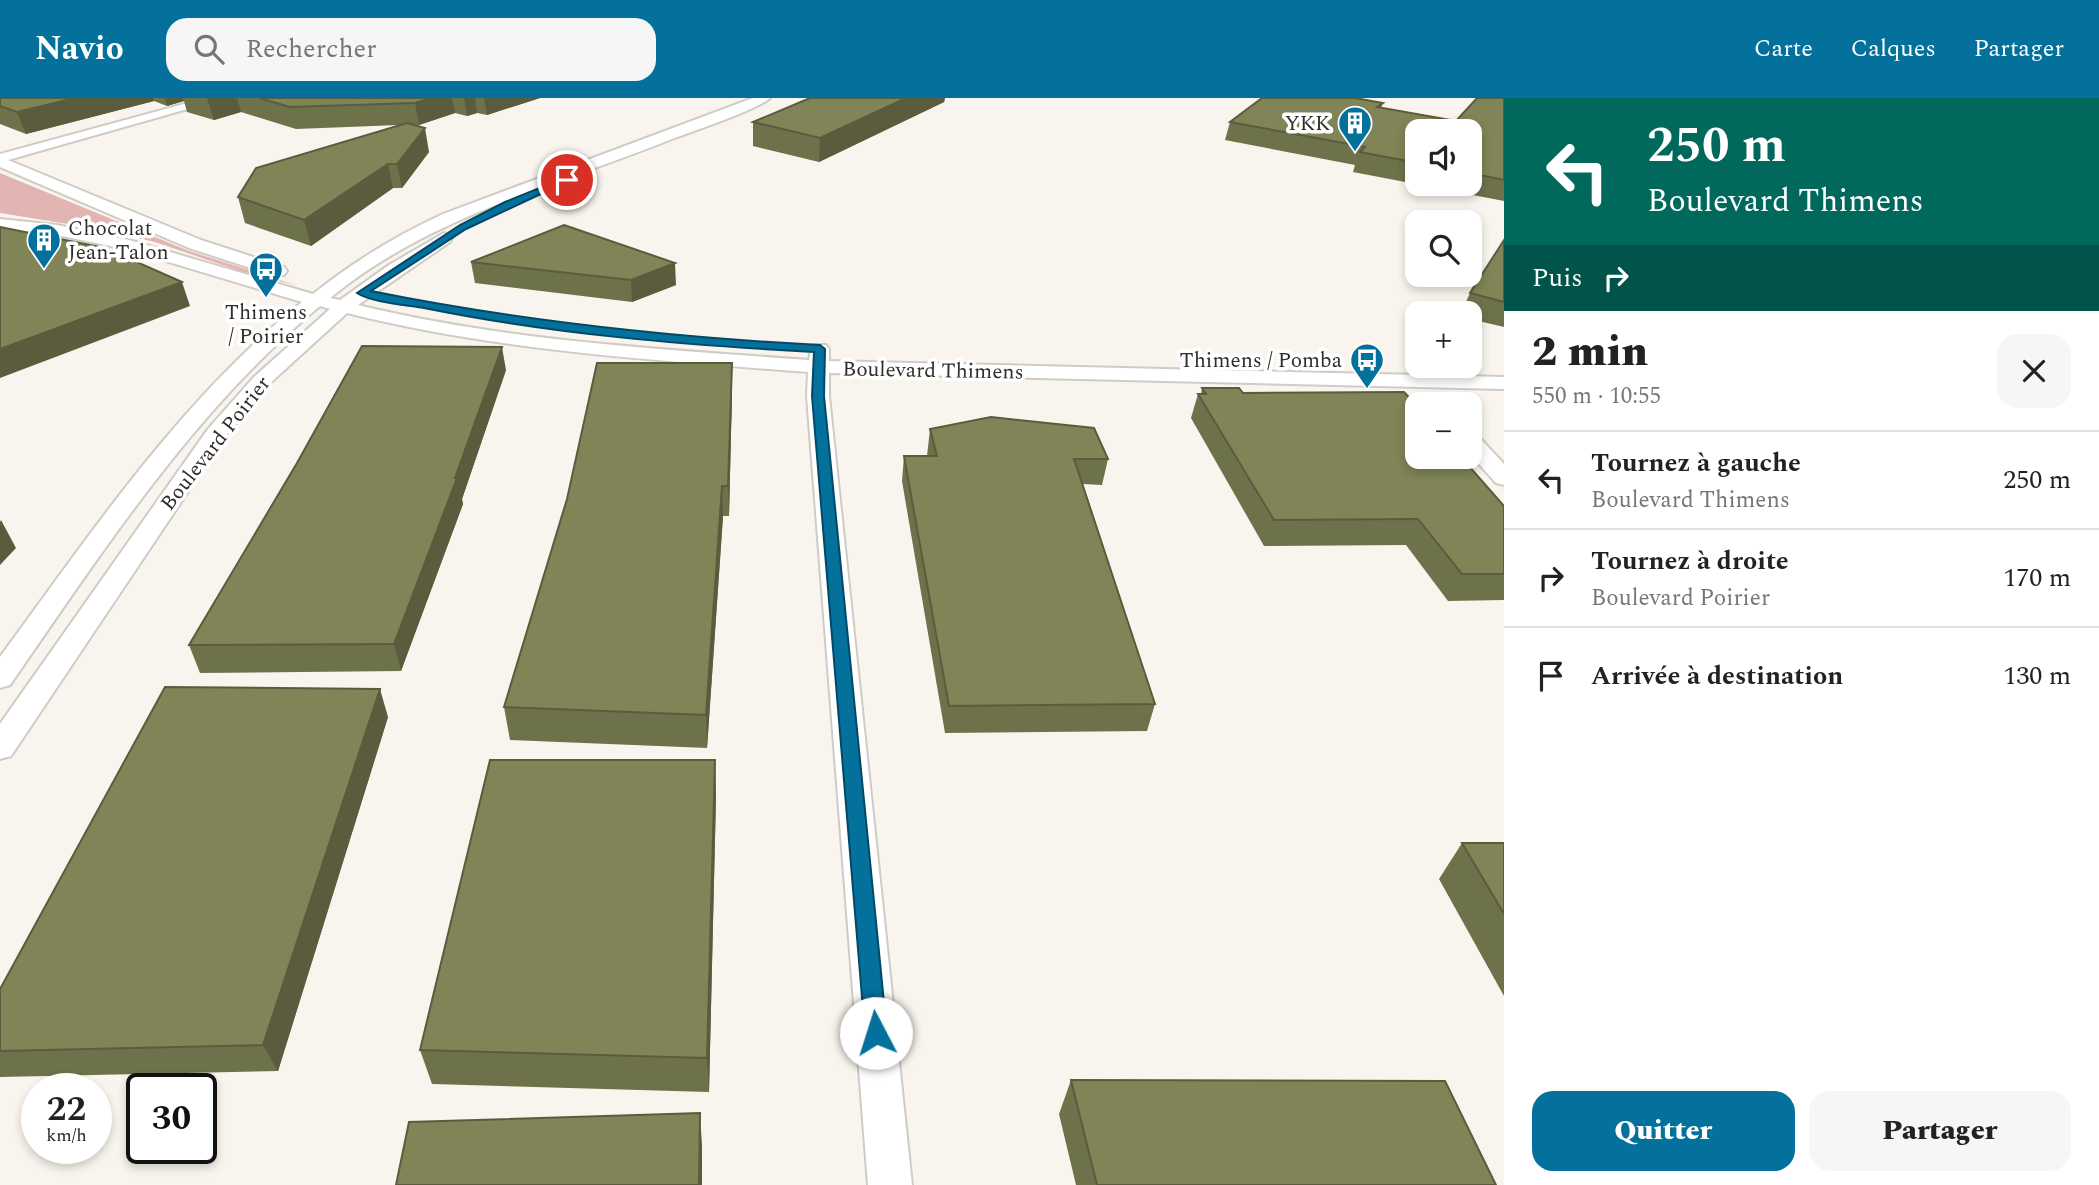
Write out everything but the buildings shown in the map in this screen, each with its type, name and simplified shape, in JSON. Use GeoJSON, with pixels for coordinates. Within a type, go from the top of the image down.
{"type":"FeatureCollection","features":[{"type":"Feature","properties":{"kind":"street"},"geometry":{"type":"LineString","coordinates":[[0,160],[220,98]]}},
{"type":"Feature","properties":{"kind":"street","name":"Boulevard Poirier"},"geometry":{"type":"LineString","coordinates":[[0,678],[188,424],[310,286],[335,286],[403,241],[469,210],[764,98]]}},
{"type":"Feature","properties":{"kind":"street","name":"Boulevard Poirier"},"geometry":{"type":"LineString","coordinates":[[0,748],[217,432],[276,365],[343,307],[440,240],[498,209],[663,143],[692,127]]}},
{"type":"Feature","properties":{"kind":"street","name":"Boulevard Thimens"},"geometry":{"type":"LineString","coordinates":[[0,160],[195,244],[310,286],[343,307],[426,325],[560,346],[819,358],[1405,369]]}},
{"type":"Feature","properties":{"kind":"street","name":"Boulevard Thimens"},"geometry":{"type":"LineString","coordinates":[[0,223],[57,230],[129,245],[246,282],[310,286]]}},
{"type":"Feature","properties":{"kind":"street","name":"Boulevard Thimens"},"geometry":{"type":"LineString","coordinates":[[335,286],[449,311],[819,358]]}},
{"type":"Feature","properties":{"kind":"street"},"geometry":{"type":"LineString","coordinates":[[819,358],[818,396],[890,1185]]}},
{"type":"Feature","properties":{"kind":"street"},"geometry":{"type":"LineString","coordinates":[[1482,364],[1504,365]]}},
{"type":"Feature","properties":{"kind":"street","name":"Boulevard Thimens"},"geometry":{"type":"LineString","coordinates":[[1471,378],[1504,383]]}},
{"type":"Feature","properties":{"kind":"street"},"geometry":{"type":"LineString","coordinates":[[1482,454],[1504,478]]}},
{"type":"Feature","properties":{"kind":"shaded area"},"geometry":{"type":"Polygon","coordinates":[[[0,173],[189,251],[299,286],[240,271],[155,242],[99,229],[0,213],[0,173]]]}},
{"type":"Feature","properties":{"kind":"place","name":"YKK"},"geometry":{"type":"Point","coordinates":[1355,153]}},
{"type":"Feature","properties":{"kind":"place","name":"Chocolat Jean-Talon"},"geometry":{"type":"Point","coordinates":[44,270]}},
{"type":"Feature","properties":{"kind":"place","name":"Thimens / Poirier"},"geometry":{"type":"Point","coordinates":[266,299]}},
{"type":"Feature","properties":{"kind":"place","name":"Thimens / Pomba"},"geometry":{"type":"Point","coordinates":[1367,390]}},
{"type":"Feature","properties":{"kind":"route"},"geometry":{"type":"LineString","coordinates":[[567,180],[463,227],[362,293],[477,316],[577,330],[820,349],[818,396],[876,1033]]}}]}
